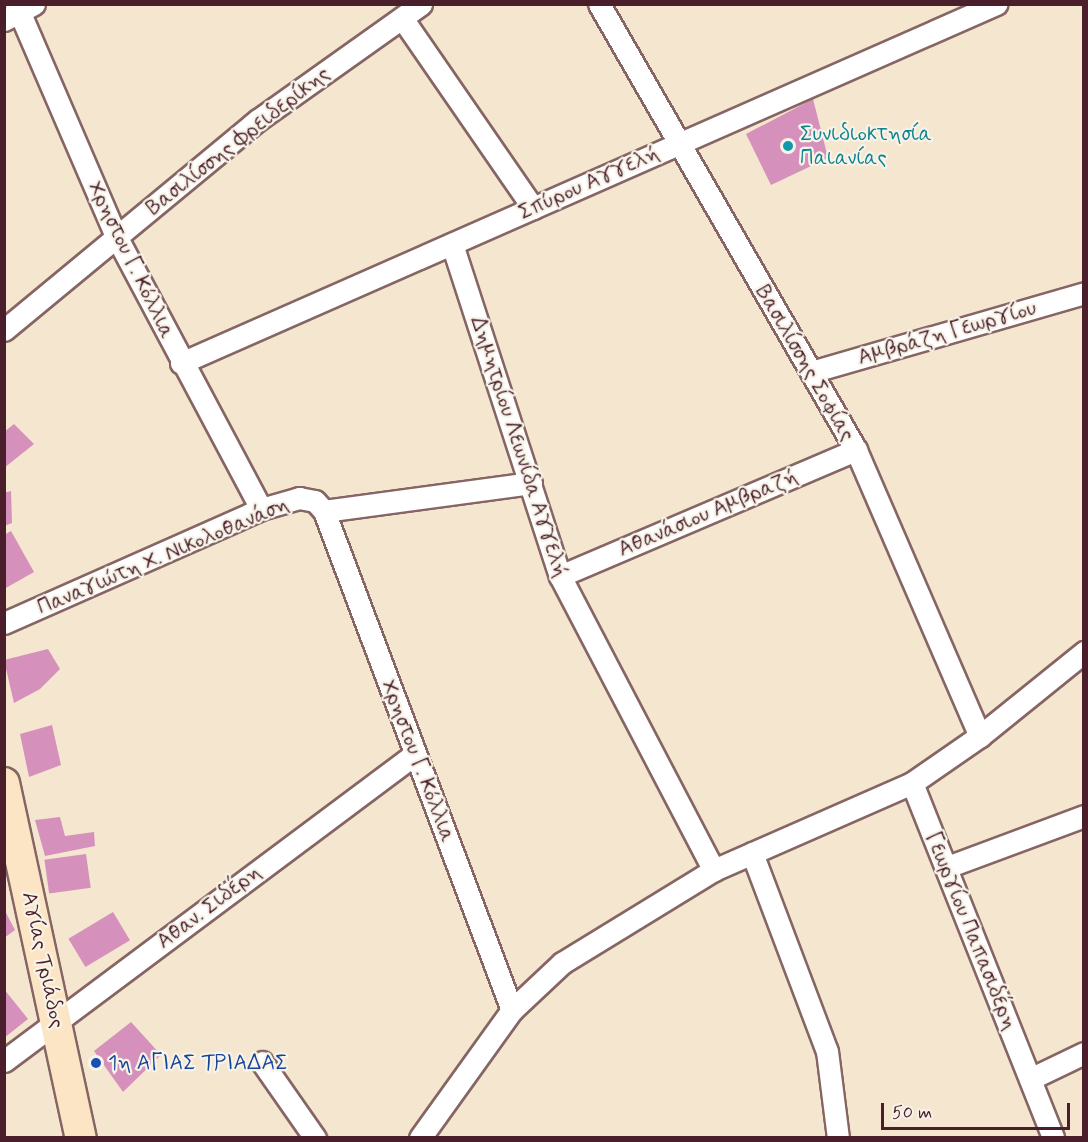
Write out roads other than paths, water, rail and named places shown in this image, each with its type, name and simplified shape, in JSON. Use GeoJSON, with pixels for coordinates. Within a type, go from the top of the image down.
{"type":"FeatureCollection","features":[{"type":"Feature","properties":{"kind":"street","name":"Βασιλίσσης Φρειδερίκης"},"geometry":{"type":"LineString","coordinates":[[4,330],[258,120],[421,4]]}},
{"type":"Feature","properties":{"kind":"street","name":"Βασιλίσσης Σοφίας"},"geometry":{"type":"LineString","coordinates":[[599,4],[856,450],[980,736]]}},
{"type":"Feature","properties":{"kind":"street","name":"Σπύρου Αγγελή"},"geometry":{"type":"LineString","coordinates":[[181,363],[996,4]]}},
{"type":"Feature","properties":{"kind":"street","name":"Χρηστου Γ. Κόλλια"},"geometry":{"type":"LineString","coordinates":[[18,10],[116,236],[181,363],[261,509]]}},
{"type":"Feature","properties":{"kind":"street"},"geometry":{"type":"LineString","coordinates":[[402,18],[533,208]]}},
{"type":"Feature","properties":{"kind":"street","name":"Δημητρίου Λεωνίδα Αγγελή"},"geometry":{"type":"LineString","coordinates":[[452,244],[560,576],[714,870]]}},
{"type":"Feature","properties":{"kind":"street","name":"Αμβράζη Γεωργίου"},"geometry":{"type":"LineString","coordinates":[[811,372],[1083,293]]}},
{"type":"Feature","properties":{"kind":"street","name":"Αθανάσιου Αμβραζή"},"geometry":{"type":"LineString","coordinates":[[560,576],[856,450]]}},
{"type":"Feature","properties":{"kind":"street"},"geometry":{"type":"LineString","coordinates":[[324,511],[531,483]]}},
{"type":"Feature","properties":{"kind":"street","name":"Παναγιώτη Χ. Νικολοθανάση"},"geometry":{"type":"LineString","coordinates":[[4,622],[261,509],[308,498],[324,511]]}},
{"type":"Feature","properties":{"kind":"street","name":"Χρηστου Γ. Κόλλια"},"geometry":{"type":"LineString","coordinates":[[324,511],[512,1010]]}},
{"type":"Feature","properties":{"kind":"street"},"geometry":{"type":"LineString","coordinates":[[420,1137],[512,1010],[562,963],[714,870],[912,783],[980,736],[1083,652]]}},
{"type":"Feature","properties":{"kind":"street","name":"Αθαν. Σιδέρη"},"geometry":{"type":"LineString","coordinates":[[4,1061],[415,754]]}},
{"type":"Feature","properties":{"kind":"street","name":"Αγίας Τριάδος"},"geometry":{"type":"LineString","coordinates":[[4,783],[81,1137]]}},
{"type":"Feature","properties":{"kind":"street","name":"Γεωργίου Παπασιδέρη"},"geometry":{"type":"LineString","coordinates":[[912,783],[1053,1137]]}},
{"type":"Feature","properties":{"kind":"street"},"geometry":{"type":"LineString","coordinates":[[947,867],[1083,816]]}},
{"type":"Feature","properties":{"kind":"street"},"geometry":{"type":"LineString","coordinates":[[752,853],[827,1051],[838,1137]]}},
{"type":"Feature","properties":{"kind":"street"},"geometry":{"type":"LineString","coordinates":[[1030,1078],[1083,1053]]}},
{"type":"Feature","properties":{"kind":"street"},"geometry":{"type":"LineString","coordinates":[[262,1062],[315,1137]]}},
{"type":"Feature","properties":{"kind":"place","name":"Συνιδιοκτησία Παιανίας"},"geometry":{"type":"Point","coordinates":[788,146]}},
{"type":"Feature","properties":{"kind":"place","name":"1η ΑΓΙΑΣ ΤΡΙΑΔΑΣ"},"geometry":{"type":"Point","coordinates":[96,1063]}}]}
